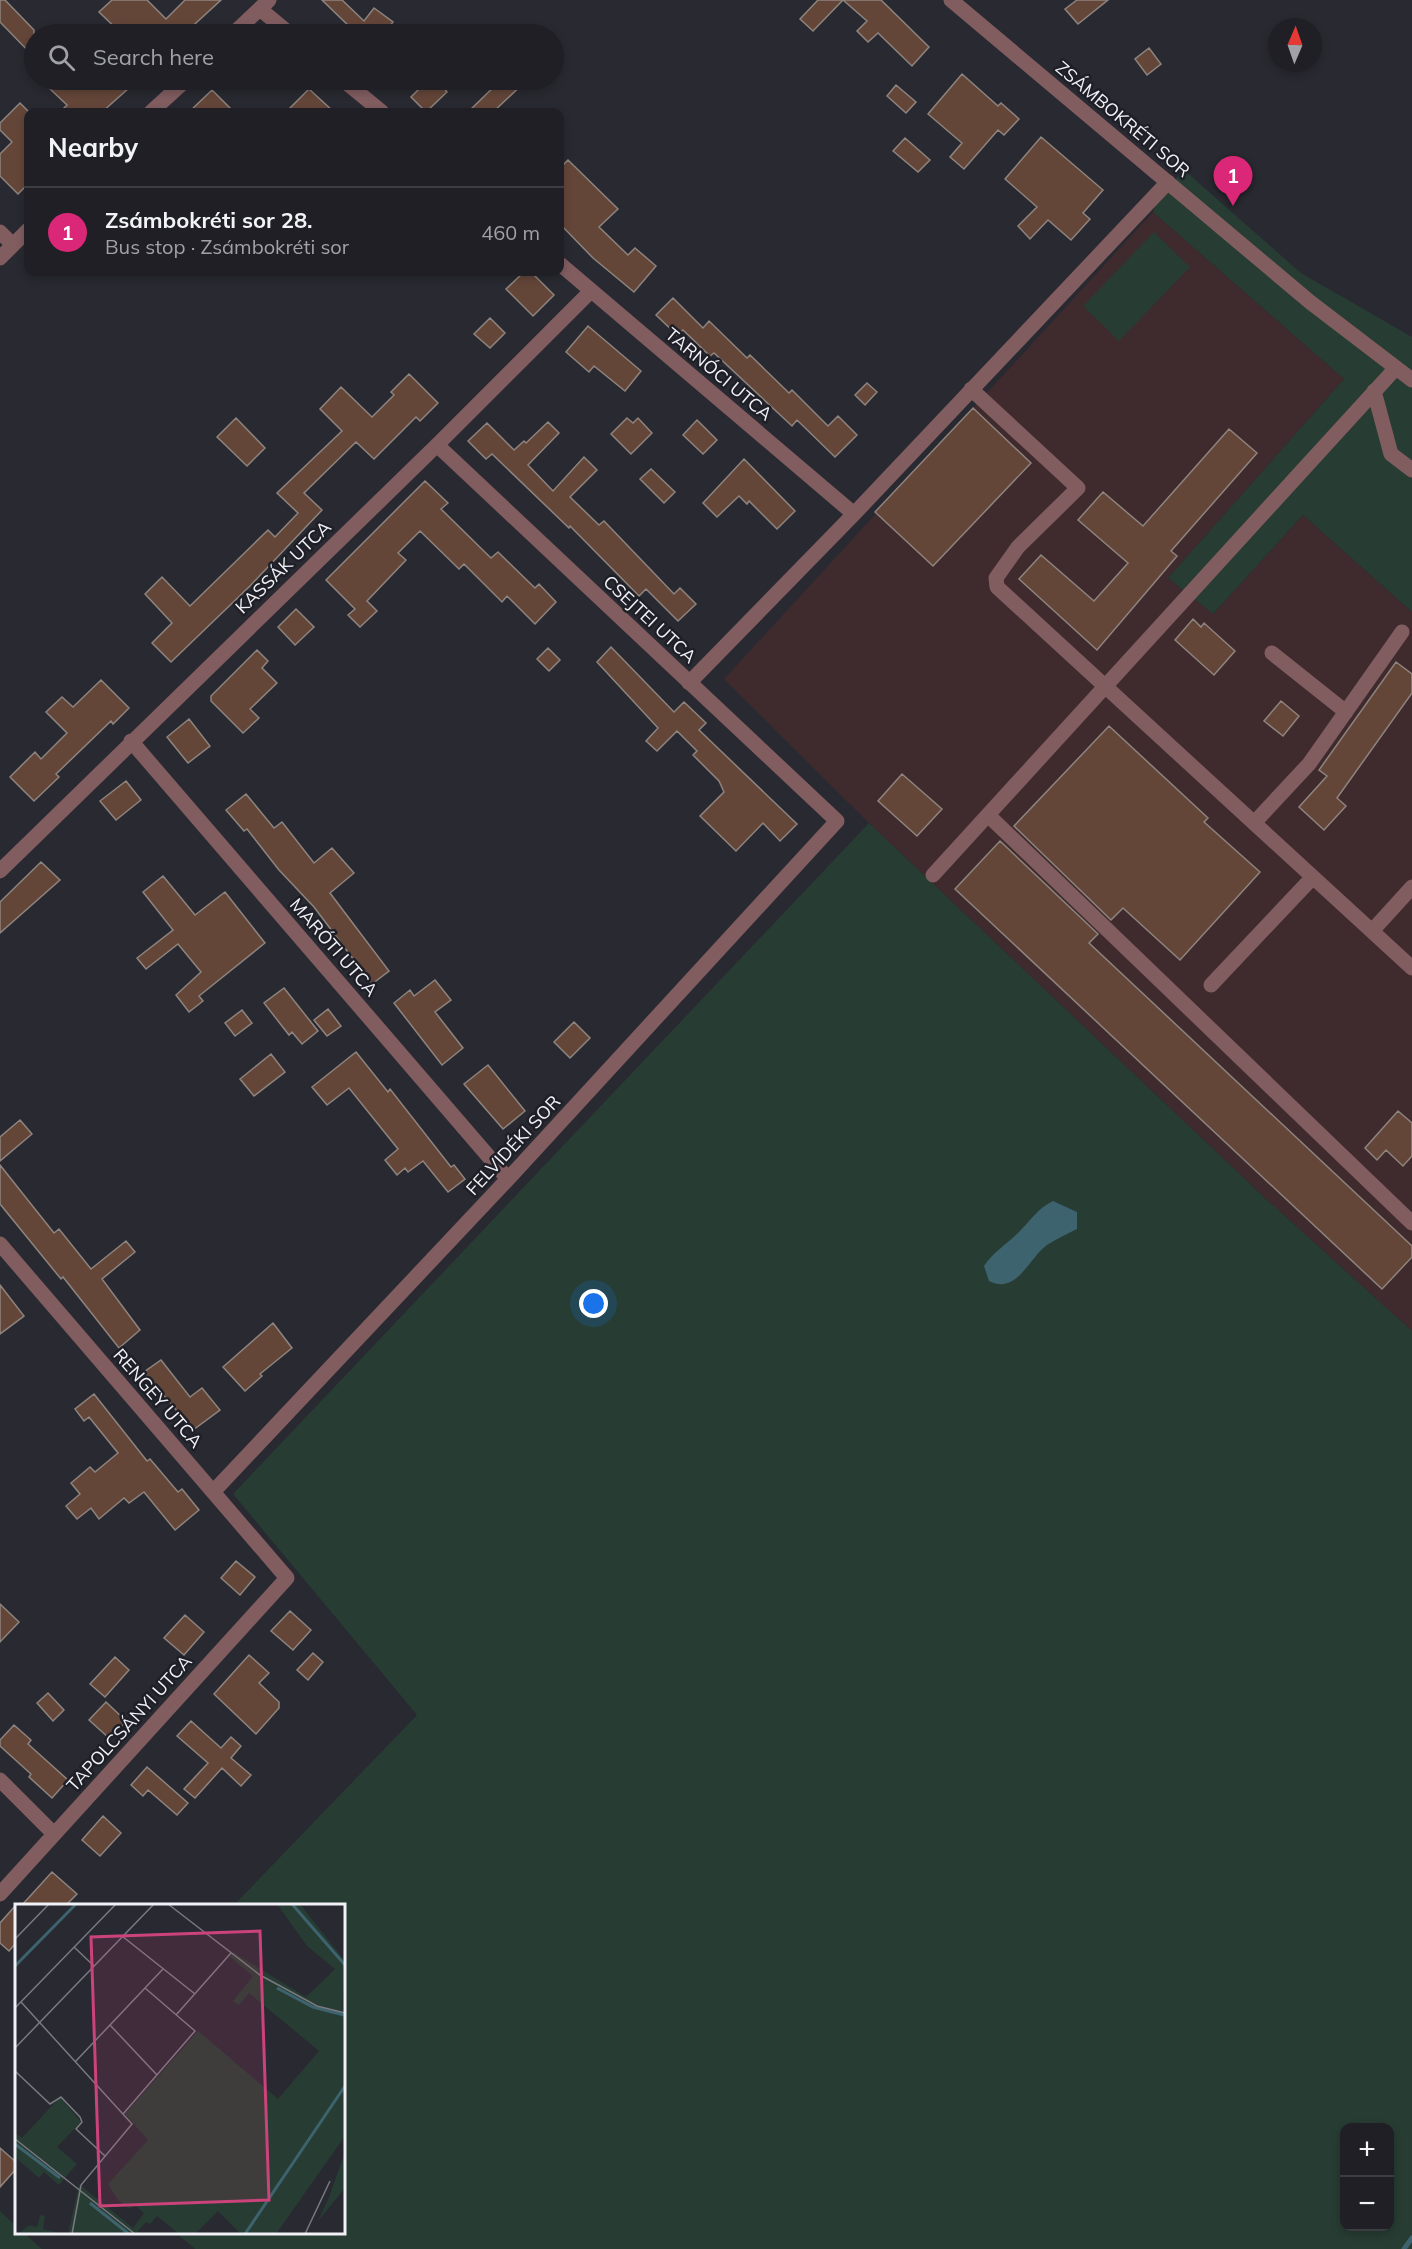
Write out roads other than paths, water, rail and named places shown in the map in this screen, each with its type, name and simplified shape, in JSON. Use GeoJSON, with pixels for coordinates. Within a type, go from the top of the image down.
{"type":"FeatureCollection","features":[{"type":"Feature","properties":{"kind":"street","name":"ZSÁMBOKRÉTI SOR"},"geometry":{"type":"LineString","coordinates":[[951,0],[1325,315],[1412,380]]}},
{"type":"Feature","properties":{"kind":"street"},"geometry":{"type":"LineString","coordinates":[[243,24],[264,4],[281,24]]}},
{"type":"Feature","properties":{"kind":"street"},"geometry":{"type":"LineString","coordinates":[[155,108],[175,90]]}},
{"type":"Feature","properties":{"kind":"street"},"geometry":{"type":"LineString","coordinates":[[355,90],[377,108]]}},
{"type":"Feature","properties":{"kind":"street"},"geometry":{"type":"LineString","coordinates":[[689,683],[854,514],[1168,182]]}},
{"type":"Feature","properties":{"kind":"street"},"geometry":{"type":"LineString","coordinates":[[0,232],[13,245]]}},
{"type":"Feature","properties":{"kind":"street"},"geometry":{"type":"LineString","coordinates":[[0,258],[24,234]]}},
{"type":"Feature","properties":{"kind":"street","name":"TARNÓCI UTCA"},"geometry":{"type":"LineString","coordinates":[[564,267],[854,514]]}},
{"type":"Feature","properties":{"kind":"street","name":"KASSÁK UTCA"},"geometry":{"type":"LineString","coordinates":[[0,871],[437,445],[591,291]]}},
{"type":"Feature","properties":{"kind":"street"},"geometry":{"type":"LineString","coordinates":[[933,874],[1395,369]]}},
{"type":"Feature","properties":{"kind":"street"},"geometry":{"type":"LineString","coordinates":[[970,389],[1078,488],[1018,547],[996,578],[997,587],[1412,968]]}},
{"type":"Feature","properties":{"kind":"street"},"geometry":{"type":"LineString","coordinates":[[1374,391],[1391,454],[1412,470]]}},
{"type":"Feature","properties":{"kind":"street","name":"CSEJTEI UTCA"},"geometry":{"type":"LineString","coordinates":[[437,445],[837,821]]}},
{"type":"Feature","properties":{"kind":"street"},"geometry":{"type":"LineString","coordinates":[[1254,823],[1309,764],[1402,632]]}},
{"type":"Feature","properties":{"kind":"street"},"geometry":{"type":"LineString","coordinates":[[1272,653],[1346,712]]}},
{"type":"Feature","properties":{"kind":"street","name":"MARÓTI UTCA"},"geometry":{"type":"LineString","coordinates":[[131,741],[508,1179]]}},
{"type":"Feature","properties":{"kind":"street"},"geometry":{"type":"LineString","coordinates":[[988,815],[1412,1223]]}},
{"type":"Feature","properties":{"kind":"street","name":"FELVIDÉKI SOR"},"geometry":{"type":"LineString","coordinates":[[213,1492],[508,1179],[837,821]]}},
{"type":"Feature","properties":{"kind":"street"},"geometry":{"type":"LineString","coordinates":[[1211,985],[1313,877]]}},
{"type":"Feature","properties":{"kind":"street"},"geometry":{"type":"LineString","coordinates":[[1372,931],[1412,887]]}},
{"type":"Feature","properties":{"kind":"street","name":"RENGEY UTCA"},"geometry":{"type":"LineString","coordinates":[[0,1244],[287,1578]]}},
{"type":"Feature","properties":{"kind":"street","name":"TAPOLCSÁNYI UTCA"},"geometry":{"type":"LineString","coordinates":[[0,1894],[287,1578]]}},
{"type":"Feature","properties":{"kind":"street"},"geometry":{"type":"LineString","coordinates":[[0,1780],[54,1833]]}},
{"type":"Feature","properties":{"kind":"water"},"geometry":{"type":"Polygon","coordinates":[[[1053,1201],[1077,1212],[1077,1229],[1047,1245],[1015,1279],[999,1284],[989,1281],[984,1266],[988,1261],[1038,1211],[1053,1201]]]}},
{"type":"Feature","properties":{"kind":"waterway"},"geometry":{"type":"LineString","coordinates":[[1404,2249],[1412,2238]]}},
{"type":"Feature","properties":{"kind":"place","name":"Zsámbokréti sor 28."},"geometry":{"type":"Point","coordinates":[1233,206]}}]}
